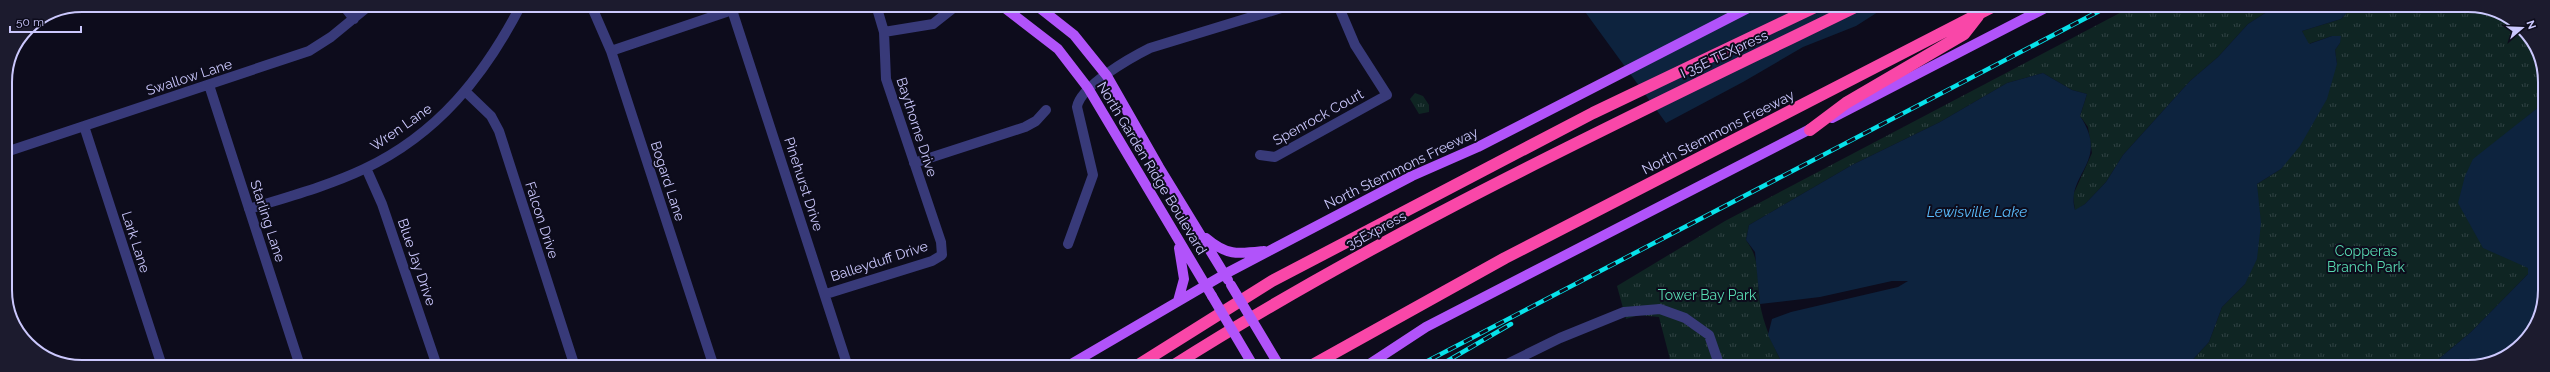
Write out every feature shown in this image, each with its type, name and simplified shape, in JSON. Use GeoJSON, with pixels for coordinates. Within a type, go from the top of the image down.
{"type":"FeatureCollection","features":[{"type":"Feature","properties":{"kind":"highway"},"geometry":{"type":"LineString","coordinates":[[1146,360],[1272,281],[1593,113],[1806,12]]}},
{"type":"Feature","properties":{"kind":"highway","name":"I 35E TEXpress"},"geometry":{"type":"LineString","coordinates":[[1601,129],[1846,12]]}},
{"type":"Feature","properties":{"kind":"highway"},"geometry":{"type":"LineString","coordinates":[[1810,130],[1846,102],[1964,34],[1980,13]]}},
{"type":"Feature","properties":{"kind":"highway","name":"North Stemmons Freeway"},"geometry":{"type":"LineString","coordinates":[[1322,360],[1505,258],[1980,13]]}},
{"type":"Feature","properties":{"kind":"highway","name":"35Express"},"geometry":{"type":"LineString","coordinates":[[1181,360],[1277,300],[1601,129]]}},
{"type":"Feature","properties":{"kind":"main road","name":"North Garden Ridge Boulevard"},"geometry":{"type":"LineString","coordinates":[[1010,12],[1058,50],[1088,88],[1250,360]]}},
{"type":"Feature","properties":{"kind":"main road","name":"North Garden Ridge Boulevard"},"geometry":{"type":"LineString","coordinates":[[1045,12],[1074,35],[1107,76],[1276,360]]}},
{"type":"Feature","properties":{"kind":"main road","name":"North Stemmons Freeway"},"geometry":{"type":"LineString","coordinates":[[1078,360],[1225,274],[1270,250],[1412,176],[1478,147],[1740,12]]}},
{"type":"Feature","properties":{"kind":"main road"},"geometry":{"type":"LineString","coordinates":[[1375,360],[1426,327],[2037,12]]}},
{"type":"Feature","properties":{"kind":"main road"},"geometry":{"type":"LineString","coordinates":[[1200,233],[1217,247],[1233,254],[1270,250]]}},
{"type":"Feature","properties":{"kind":"main road"},"geometry":{"type":"LineString","coordinates":[[1178,240],[1184,279],[1178,301]]}},
{"type":"Feature","properties":{"kind":"street"},"geometry":{"type":"LineString","coordinates":[[348,12],[354,19]]}},
{"type":"Feature","properties":{"kind":"street","name":"Swallow Lane"},"geometry":{"type":"LineString","coordinates":[[12,150],[309,51],[362,12]]}},
{"type":"Feature","properties":{"kind":"street","name":"Wren Lane"},"geometry":{"type":"LineString","coordinates":[[249,209],[366,168],[433,124],[466,92],[500,46],[517,12]]}},
{"type":"Feature","properties":{"kind":"street","name":"Bogard Lane"},"geometry":{"type":"LineString","coordinates":[[594,12],[611,51],[712,360]]}},
{"type":"Feature","properties":{"kind":"street"},"geometry":{"type":"LineString","coordinates":[[611,51],[726,12]]}},
{"type":"Feature","properties":{"kind":"street","name":"Pinehurst Drive"},"geometry":{"type":"LineString","coordinates":[[733,12],[826,294],[846,360]]}},
{"type":"Feature","properties":{"kind":"street","name":"Baythorne Drive"},"geometry":{"type":"LineString","coordinates":[[878,12],[884,32],[886,79],[941,242],[942,255]]}},
{"type":"Feature","properties":{"kind":"street"},"geometry":{"type":"LineString","coordinates":[[884,32],[933,24],[948,12]]}},
{"type":"Feature","properties":{"kind":"street"},"geometry":{"type":"LineString","coordinates":[[1068,244],[1093,175],[1077,107],[1078,101],[1088,88],[1134,56],[1150,48],[1268,12]]}},
{"type":"Feature","properties":{"kind":"street","name":"Spenrock Court"},"geometry":{"type":"LineString","coordinates":[[1260,155],[1275,157],[1387,95],[1355,44],[1341,12]]}},
{"type":"Feature","properties":{"kind":"street","name":"Starling Lane"},"geometry":{"type":"LineString","coordinates":[[209,85],[298,360]]}},
{"type":"Feature","properties":{"kind":"street","name":"Falcon Drive"},"geometry":{"type":"LineString","coordinates":[[466,92],[491,116],[499,131],[573,360]]}},
{"type":"Feature","properties":{"kind":"street"},"geometry":{"type":"LineString","coordinates":[[914,163],[1025,127],[1036,121],[1046,110]]}},
{"type":"Feature","properties":{"kind":"street","name":"Lark Lane"},"geometry":{"type":"LineString","coordinates":[[84,126],[160,360]]}},
{"type":"Feature","properties":{"kind":"street","name":"Blue Jay Drive"},"geometry":{"type":"LineString","coordinates":[[366,168],[382,204],[435,360]]}},
{"type":"Feature","properties":{"kind":"street","name":"Balleyduff Drive"},"geometry":{"type":"LineString","coordinates":[[826,294],[932,261],[942,255]]}},
{"type":"Feature","properties":{"kind":"street"},"geometry":{"type":"LineString","coordinates":[[1516,360],[1560,338],[1624,312],[1660,309],[1685,318],[1708,335],[1717,360]]}},
{"type":"Feature","properties":{"kind":"green space","name":"Tower Bay Park"},"geometry":{"type":"Polygon","coordinates":[[[2122,12],[2267,12],[2248,24],[2218,57],[2190,81],[2123,155],[2106,182],[2085,204],[2075,211],[2073,195],[2092,153],[2088,127],[2080,116],[2087,94],[2072,90],[2043,73],[2007,83],[1940,122],[1852,165],[1749,225],[1746,240],[1751,248],[1758,271],[1760,304],[1764,321],[1781,360],[1670,360],[1659,317],[1639,315],[1626,319],[1617,286],[1725,221],[2122,12]]]}},
{"type":"Feature","properties":{"kind":"green space","name":"Copperas Branch Park"},"geometry":{"type":"Polygon","coordinates":[[[2347,12],[2468,12],[2491,16],[2502,21],[2502,48],[2529,48],[2531,51],[2537,68],[2538,108],[2524,119],[2509,258],[2529,268],[2528,274],[2471,332],[2437,360],[2192,360],[2209,342],[2222,307],[2245,284],[2257,184],[2281,169],[2337,64],[2335,50],[2340,43],[2332,36],[2308,44],[2302,31],[2341,19],[2347,12]]]}},
{"type":"Feature","properties":{"kind":"green space"},"geometry":{"type":"Polygon","coordinates":[[[1415,93],[1423,96],[1429,105],[1429,112],[1419,114],[1410,99],[1415,93]]]}},
{"type":"Feature","properties":{"kind":"water"},"geometry":{"type":"Polygon","coordinates":[[[1585,12],[1878,12],[1856,26],[1803,47],[1743,82],[1666,123],[1585,12]]]}},
{"type":"Feature","properties":{"kind":"water","name":"Lewisville Lake"},"geometry":{"type":"Polygon","coordinates":[[[2267,12],[2347,12],[2341,19],[2302,31],[2309,44],[2332,36],[2341,36],[2340,43],[2335,50],[2337,64],[2327,99],[2300,146],[2281,169],[2257,184],[2261,223],[2257,259],[2245,284],[2222,307],[2209,342],[2192,360],[1780,360],[1768,335],[1772,319],[1791,312],[1898,287],[1908,281],[1892,281],[1820,297],[1760,304],[1755,252],[1746,240],[1749,225],[1852,165],[1940,122],[2007,83],[2043,73],[2072,90],[2087,94],[2080,116],[2088,132],[2091,145],[2089,156],[2076,187],[2074,198],[2075,210],[2085,204],[2106,182],[2123,155],[2190,81],[2218,57],[2248,24],[2267,12]]]}},
{"type":"Feature","properties":{"kind":"water"},"geometry":{"type":"Polygon","coordinates":[[[2538,108],[2538,290],[2536,308],[2524,333],[2503,351],[2482,359],[2437,360],[2471,332],[2528,274],[2528,268],[2483,248],[2458,203],[2465,176],[2473,159],[2538,108]]]}},
{"type":"Feature","properties":{"kind":"railway"},"geometry":{"type":"LineString","coordinates":[[1429,360],[2097,12]]}},
{"type":"Feature","properties":{"kind":"railway"},"geometry":{"type":"LineString","coordinates":[[1449,360],[1511,324]]}}]}
